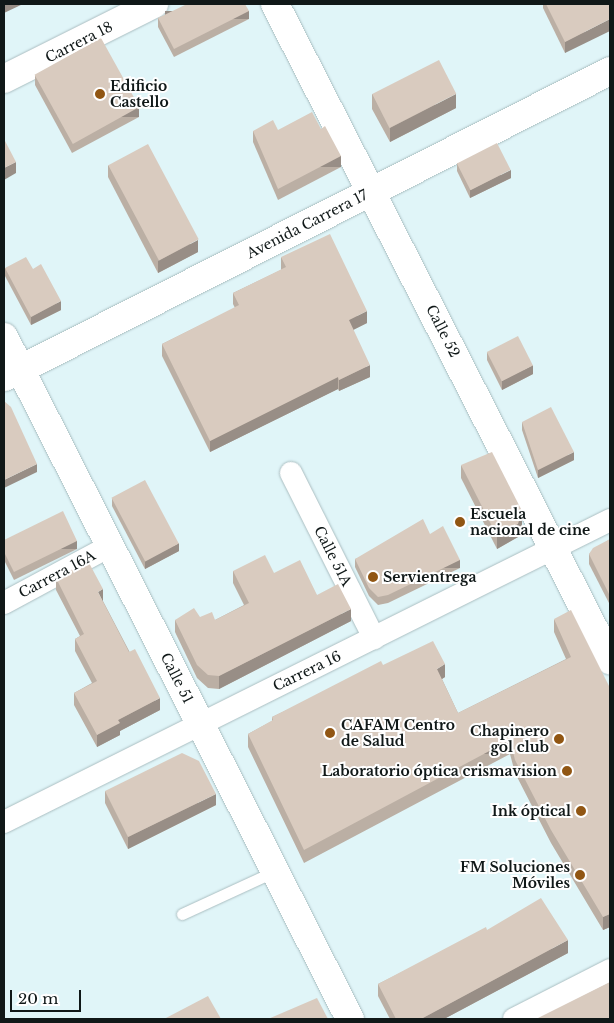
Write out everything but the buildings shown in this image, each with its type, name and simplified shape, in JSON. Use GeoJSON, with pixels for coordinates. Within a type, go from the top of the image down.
{"type":"FeatureCollection","features":[{"type":"Feature","properties":{"kind":"street","name":"Carrera 18"},"geometry":{"type":"LineString","coordinates":[[4,79],[154,4]]}},
{"type":"Feature","properties":{"kind":"street","name":"Calle 52"},"geometry":{"type":"LineString","coordinates":[[275,4],[610,660]]}},
{"type":"Feature","properties":{"kind":"street","name":"Avenida Carrera 17"},"geometry":{"type":"LineString","coordinates":[[12,373],[610,70]]}},
{"type":"Feature","properties":{"kind":"street","name":"Calle 51"},"geometry":{"type":"LineString","coordinates":[[4,337],[12,373],[110,546],[350,1019]]}},
{"type":"Feature","properties":{"kind":"street","name":"Calle 51A"},"geometry":{"type":"LineString","coordinates":[[291,473],[374,638]]}},
{"type":"Feature","properties":{"kind":"street","name":"Carrera 16"},"geometry":{"type":"LineString","coordinates":[[4,822],[610,520]]}},
{"type":"Feature","properties":{"kind":"street","name":"Carrera 16A"},"geometry":{"type":"LineString","coordinates":[[4,603],[110,546]]}},
{"type":"Feature","properties":{"kind":"street"},"geometry":{"type":"LineString","coordinates":[[514,1019],[610,970]]}},
{"type":"Feature","properties":{"kind":"lane"},"geometry":{"type":"LineString","coordinates":[[182,914],[275,871]]}},
{"type":"Feature","properties":{"kind":"place","name":"Edificio Castello"},"geometry":{"type":"Point","coordinates":[100,94]}},
{"type":"Feature","properties":{"kind":"place","name":"Escuela nacional de cine"},"geometry":{"type":"Point","coordinates":[460,522]}},
{"type":"Feature","properties":{"kind":"place","name":"Servientrega"},"geometry":{"type":"Point","coordinates":[373,577]}},
{"type":"Feature","properties":{"kind":"place","name":"CAFAM Centro de Salud"},"geometry":{"type":"Point","coordinates":[330,733]}},
{"type":"Feature","properties":{"kind":"place","name":"Chapinero gol club"},"geometry":{"type":"Point","coordinates":[559,739]}},
{"type":"Feature","properties":{"kind":"place","name":"Laboratorio óptica crismavision"},"geometry":{"type":"Point","coordinates":[567,771]}},
{"type":"Feature","properties":{"kind":"place","name":"Ink óptical"},"geometry":{"type":"Point","coordinates":[581,811]}},
{"type":"Feature","properties":{"kind":"place","name":"FM Soluciones Móviles"},"geometry":{"type":"Point","coordinates":[580,875]}}]}
